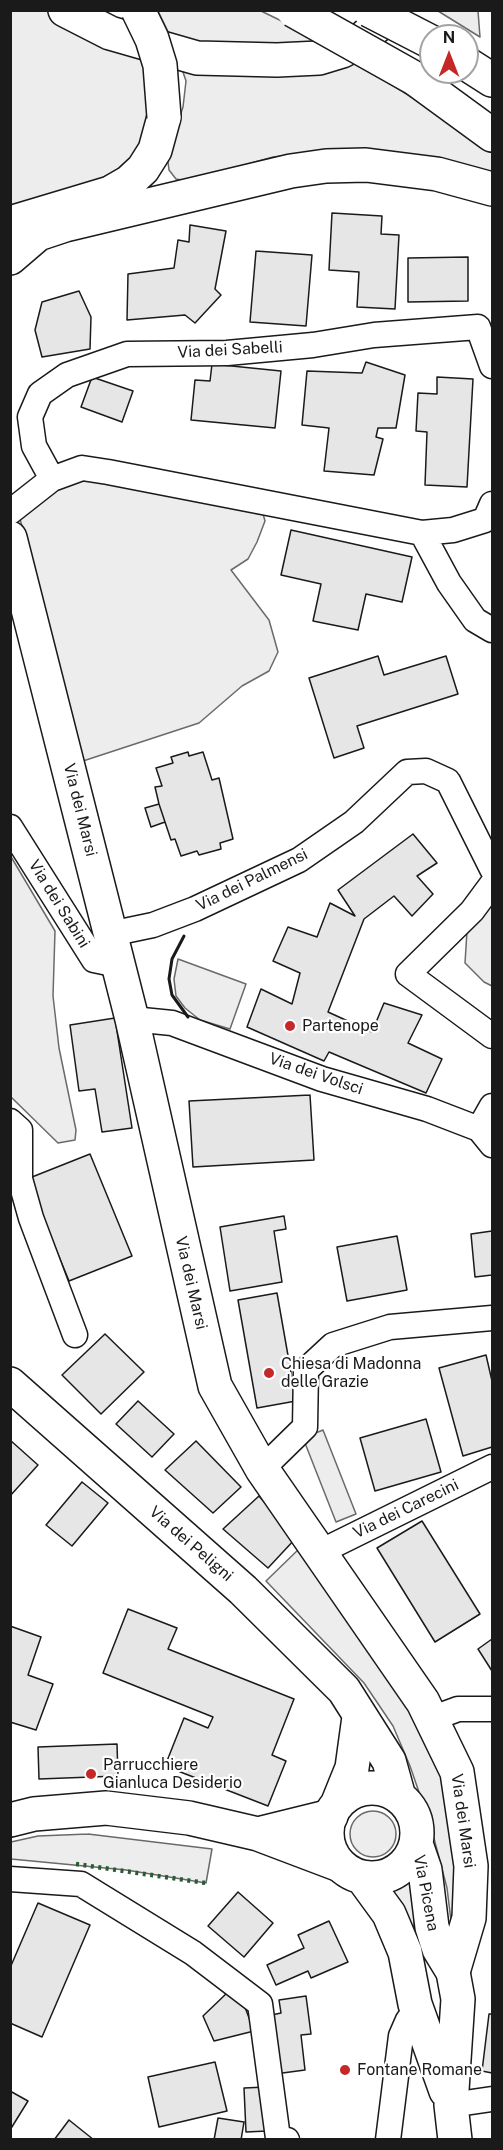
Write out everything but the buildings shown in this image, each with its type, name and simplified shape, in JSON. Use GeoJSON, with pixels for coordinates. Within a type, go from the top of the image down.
{"type":"FeatureCollection","features":[{"type":"Feature","properties":{"kind":"main road"},"geometry":{"type":"LineString","coordinates":[[65,10],[110,33],[197,58],[277,60],[319,58],[342,51],[360,41],[378,25],[386,10],[419,33]]}},
{"type":"Feature","properties":{"kind":"main road"},"geometry":{"type":"LineString","coordinates":[[10,223],[110,193],[129,182],[143,169],[155,150],[164,117],[160,65],[152,39],[138,10]]}},
{"type":"Feature","properties":{"kind":"main road"},"geometry":{"type":"LineString","coordinates":[[293,10],[414,78],[492,135]]}},
{"type":"Feature","properties":{"kind":"main road"},"geometry":{"type":"LineString","coordinates":[[369,10],[419,35]]}},
{"type":"Feature","properties":{"kind":"main road"},"geometry":{"type":"LineString","coordinates":[[479,72],[492,80]]}},
{"type":"Feature","properties":{"kind":"main road"},"geometry":{"type":"LineString","coordinates":[[10,258],[38,234],[65,225],[291,171],[326,166],[366,165],[437,174],[492,189]]}},
{"type":"Feature","properties":{"kind":"main road","name":"Via dei Marsi"},"geometry":{"type":"LineString","coordinates":[[10,538],[132,1019],[215,1386],[262,1469],[423,1702],[457,1772],[471,1866],[470,1918],[453,1972]]}},
{"type":"Feature","properties":{"kind":"main road","name":"Via dei Peligni"},"geometry":{"type":"LineString","coordinates":[[10,1384],[243,1590],[344,1690],[389,1761],[399,1797]]}},
{"type":"Feature","properties":{"kind":"main road"},"geometry":{"type":"LineString","coordinates":[[351,1871],[332,1854],[328,1842],[334,1811],[352,1768],[359,1717]]}},
{"type":"Feature","properties":{"kind":"main road"},"geometry":{"type":"LineString","coordinates":[[10,1820],[34,1814],[106,1808],[189,1818],[258,1834],[351,1871],[383,1876],[402,1868],[411,1857],[416,1844],[415,1818],[399,1797],[387,1791],[360,1790],[347,1796],[334,1811],[258,1834]]}},
{"type":"Feature","properties":{"kind":"main road","name":"Via Picena"},"geometry":{"type":"LineString","coordinates":[[416,1844],[425,1870],[432,1927],[439,1949],[453,1972],[456,2008],[451,2105],[455,2139]]}},
{"type":"Feature","properties":{"kind":"main road","name":"Via Picena"},"geometry":{"type":"LineString","coordinates":[[351,1871],[389,1914],[405,1952],[419,2012],[451,2105]]}},
{"type":"Feature","properties":{"kind":"main road"},"geometry":{"type":"LineString","coordinates":[[419,2012],[425,2019],[434,2022],[451,2016],[456,2008]]}},
{"type":"Feature","properties":{"kind":"street","name":"Via dei Sabelli"},"geometry":{"type":"LineString","coordinates":[[52,479],[34,446],[30,417],[40,394],[67,375],[127,354],[227,353],[313,345],[374,335],[478,327],[492,366]]}},
{"type":"Feature","properties":{"kind":"street"},"geometry":{"type":"LineString","coordinates":[[10,512],[52,479],[82,468],[422,532],[453,530],[485,520],[492,504]]}},
{"type":"Feature","properties":{"kind":"street"},"geometry":{"type":"LineString","coordinates":[[422,532],[449,583],[475,620],[492,630]]}},
{"type":"Feature","properties":{"kind":"street","name":"Via dei Palmensi"},"geometry":{"type":"LineString","coordinates":[[110,934],[153,925],[195,909],[299,860],[354,822],[407,772],[426,771],[448,781],[492,869]]}},
{"type":"Feature","properties":{"kind":"street","name":"Via dei Sabini"},"geometry":{"type":"LineString","coordinates":[[10,827],[94,960],[118,965]]}},
{"type":"Feature","properties":{"kind":"street"},"geometry":{"type":"LineString","coordinates":[[492,884],[472,911],[408,974],[492,1036]]}},
{"type":"Feature","properties":{"kind":"street","name":"Via dei Volsci"},"geometry":{"type":"LineString","coordinates":[[132,1019],[172,1023],[322,1079],[427,1109],[486,1137]]}},
{"type":"Feature","properties":{"kind":"street"},"geometry":{"type":"LineString","coordinates":[[486,1137],[492,1106]]}},
{"type":"Feature","properties":{"kind":"street"},"geometry":{"type":"LineString","coordinates":[[10,1121],[20,1130],[20,1179],[31,1218],[75,1335]]}},
{"type":"Feature","properties":{"kind":"street"},"geometry":{"type":"LineString","coordinates":[[262,1469],[305,1427],[306,1370],[333,1345],[390,1327],[492,1318]]}},
{"type":"Feature","properties":{"kind":"street","name":"Via dei Carecini"},"geometry":{"type":"LineString","coordinates":[[320,1552],[492,1467]]}},
{"type":"Feature","properties":{"kind":"street"},"geometry":{"type":"LineString","coordinates":[[431,1719],[458,1709],[492,1709]]}},
{"type":"Feature","properties":{"kind":"street"},"geometry":{"type":"LineString","coordinates":[[10,1879],[81,1884],[193,1953],[260,2004],[278,2138],[287,2139]]}},
{"type":"Feature","properties":{"kind":"street"},"geometry":{"type":"LineString","coordinates":[[388,2139],[401,2036],[408,2019],[419,2012]]}},
{"type":"Feature","properties":{"kind":"street"},"geometry":{"type":"LineString","coordinates":[[451,2105],[492,2099]]}},
{"type":"Feature","properties":{"kind":"shaded area"},"geometry":{"type":"Polygon","coordinates":[[[10,11],[55,11],[146,47],[156,125],[129,164],[96,181],[11,205],[10,11]]]}},
{"type":"Feature","properties":{"kind":"shaded area"},"geometry":{"type":"Polygon","coordinates":[[[158,11],[261,11],[323,41],[320,47],[174,44],[158,11]]]}},
{"type":"Feature","properties":{"kind":"shaded area"},"geometry":{"type":"Polygon","coordinates":[[[438,11],[478,11],[479,24],[459,24],[438,11]]]}},
{"type":"Feature","properties":{"kind":"shaded area"},"geometry":{"type":"Polygon","coordinates":[[[178,57],[348,57],[492,148],[492,174],[299,154],[273,157],[187,181],[176,179],[169,170],[167,154],[183,107],[186,81],[178,57]]]}},
{"type":"Feature","properties":{"kind":"shaded area"},"geometry":{"type":"Polygon","coordinates":[[[91,476],[262,510],[265,521],[257,542],[248,559],[231,570],[269,620],[278,652],[269,671],[242,686],[199,723],[83,761],[19,515],[58,480],[91,476]]]}},
{"type":"Feature","properties":{"kind":"shaded area"},"geometry":{"type":"Polygon","coordinates":[[[10,855],[55,931],[53,996],[59,1048],[76,1130],[75,1140],[58,1143],[11,1097],[10,855]]]}},
{"type":"Feature","properties":{"kind":"shaded area"},"geometry":{"type":"Polygon","coordinates":[[[492,904],[492,986],[484,982],[465,963],[467,931],[492,904]]]}},
{"type":"Feature","properties":{"kind":"shaded area"},"geometry":{"type":"Polygon","coordinates":[[[178,959],[246,984],[230,1029],[200,1020],[185,1008],[176,996],[174,979],[178,959]]]}},
{"type":"Feature","properties":{"kind":"shaded area"},"geometry":{"type":"Polygon","coordinates":[[[323,1430],[356,1514],[336,1522],[303,1438],[323,1430]]]}},
{"type":"Feature","properties":{"kind":"shaded area"},"geometry":{"type":"Polygon","coordinates":[[[302,1546],[419,1714],[459,1824],[452,1929],[447,1888],[431,1827],[410,1766],[393,1726],[364,1683],[266,1581],[302,1546]]]}},
{"type":"Feature","properties":{"kind":"shaded area"},"geometry":{"type":"Polygon","coordinates":[[[373,1811],[389,1818],[396,1834],[389,1850],[373,1857],[357,1850],[350,1834],[357,1818],[373,1811]]]}},
{"type":"Feature","properties":{"kind":"shaded area"},"geometry":{"type":"Polygon","coordinates":[[[88,1834],[212,1849],[206,1883],[126,1870],[11,1859],[11,1842],[38,1836],[88,1834]]]}},
{"type":"Feature","properties":{"kind":"shaded area"},"geometry":{"type":"Polygon","coordinates":[[[411,1878],[414,1905],[414,1932],[389,1890],[411,1878]]]}},
{"type":"Feature","properties":{"kind":"hedge"},"geometry":{"type":"LineString","coordinates":[[76,1864],[206,1883]]}},
{"type":"Feature","properties":{"kind":"wall"},"geometry":{"type":"LineString","coordinates":[[184,936],[172,959],[169,979],[172,995],[188,1017]]}},
{"type":"Feature","properties":{"kind":"place","name":"Partenope"},"geometry":{"type":"Point","coordinates":[290,1026]}},
{"type":"Feature","properties":{"kind":"place","name":"Chiesa di Madonna delle Grazie"},"geometry":{"type":"Point","coordinates":[269,1373]}},
{"type":"Feature","properties":{"kind":"place","name":"Parrucchiere Gianluca Desiderio"},"geometry":{"type":"Point","coordinates":[91,1774]}},
{"type":"Feature","properties":{"kind":"place","name":"Fontane Romane"},"geometry":{"type":"Point","coordinates":[345,2070]}}]}
